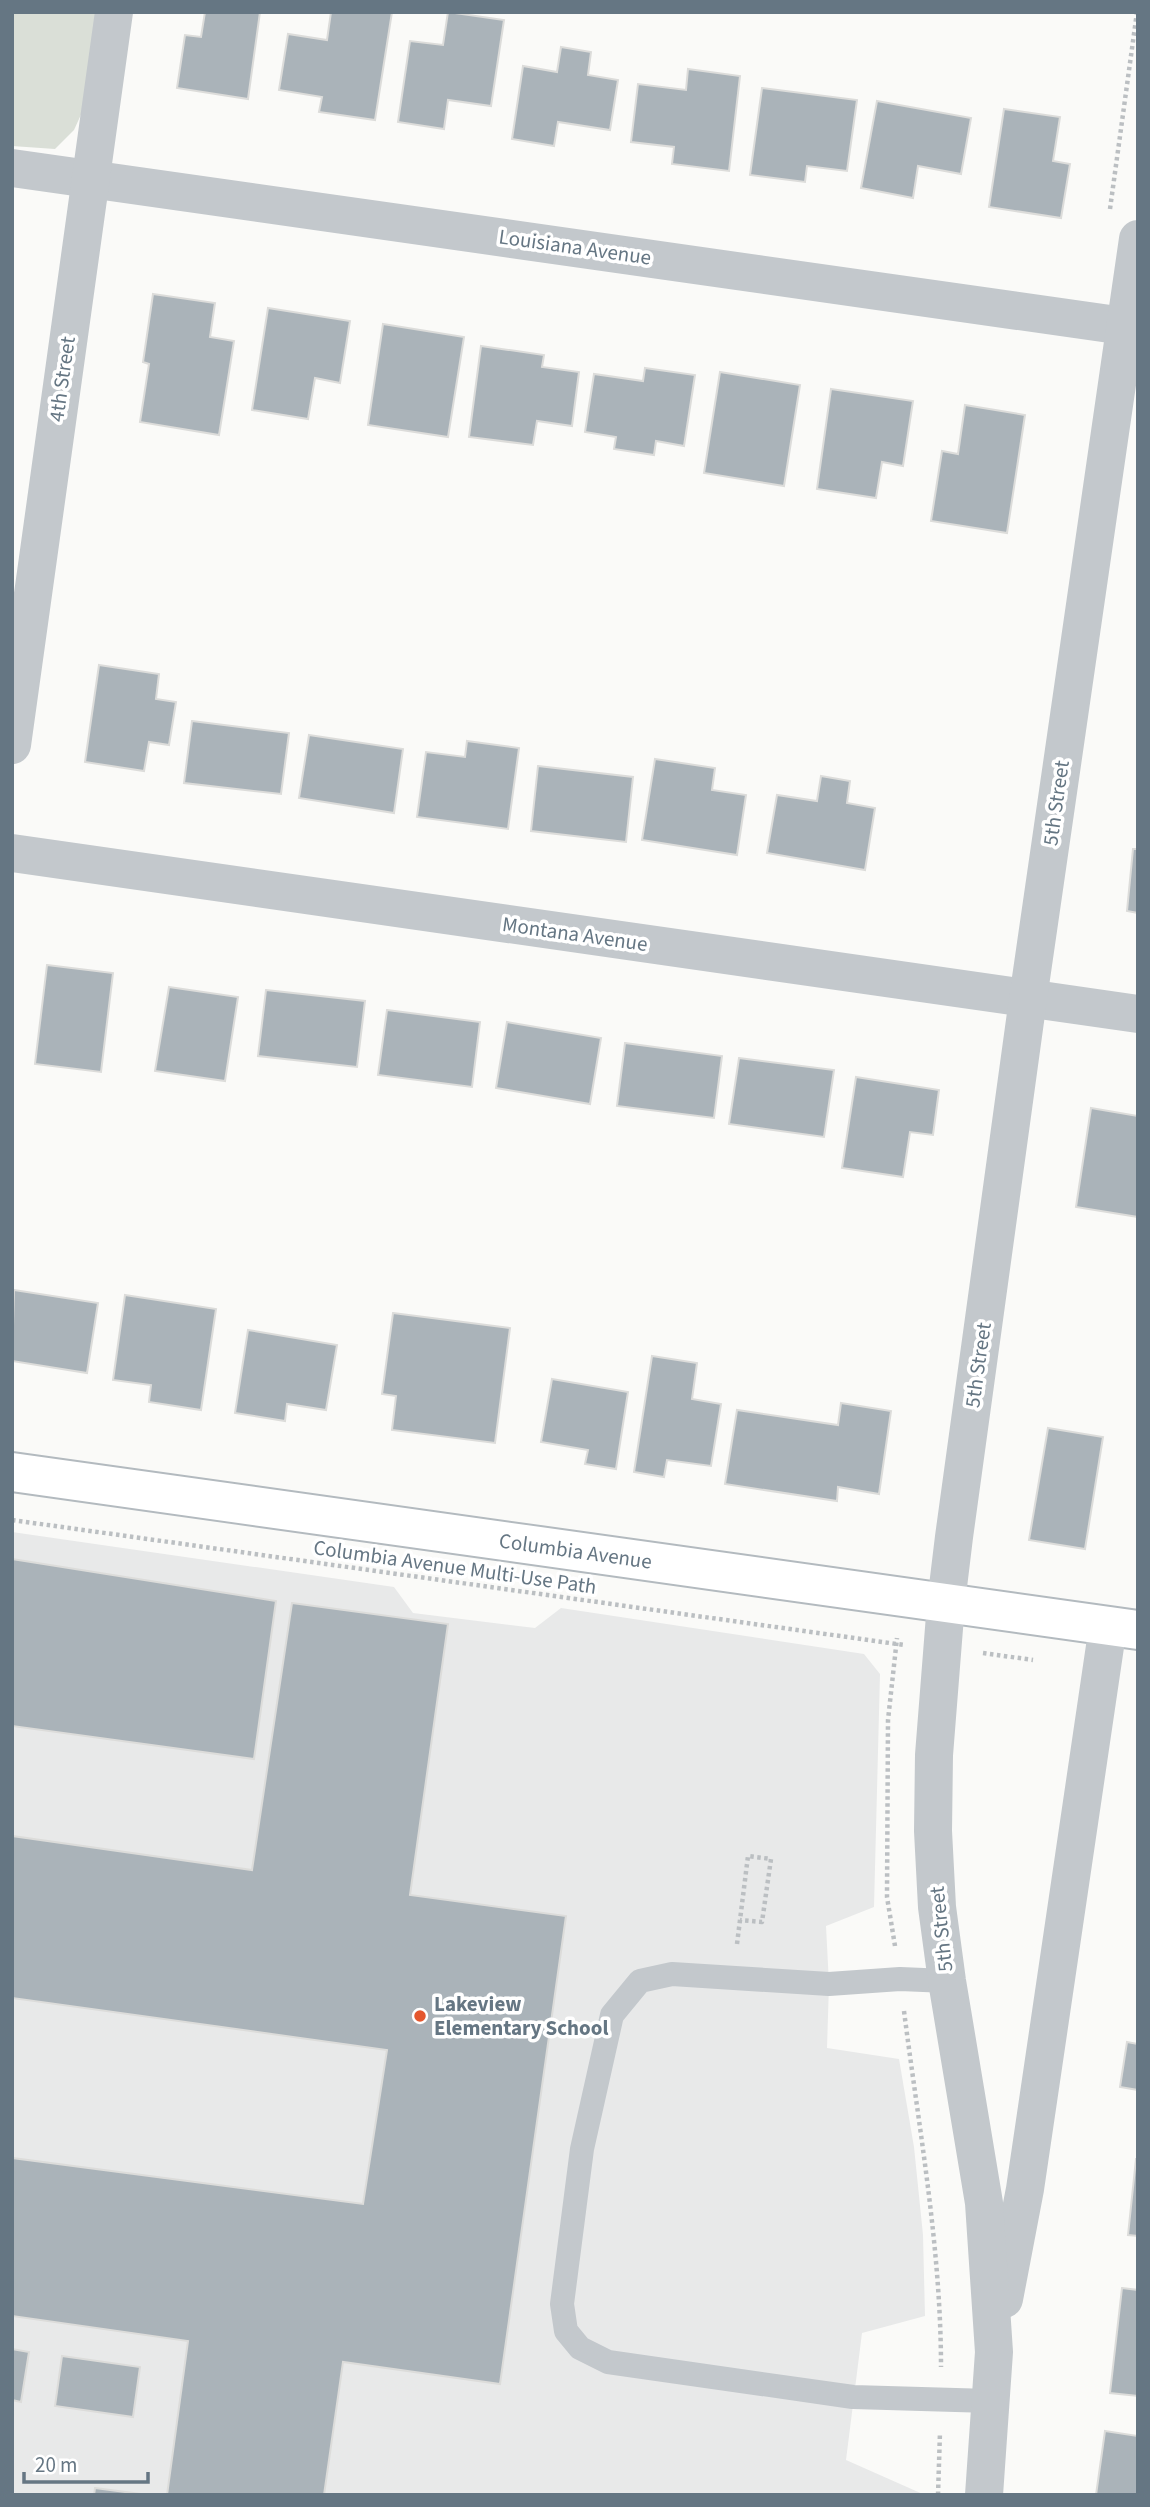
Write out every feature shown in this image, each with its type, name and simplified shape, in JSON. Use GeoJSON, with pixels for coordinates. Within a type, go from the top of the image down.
{"type":"FeatureCollection","features":[{"type":"Feature","properties":{"kind":"street","name":"4th Street"},"geometry":{"type":"LineString","coordinates":[[12,745],[114,12]]}},
{"type":"Feature","properties":{"kind":"street","name":"Louisiana Avenue"},"geometry":{"type":"LineString","coordinates":[[12,168],[1132,327]]}},
{"type":"Feature","properties":{"kind":"street","name":"5th Street"},"geometry":{"type":"LineString","coordinates":[[984,2495],[994,2352],[984,2203],[937,1907],[933,1832],[934,1755],[946,1603],[1028,999],[1132,327],[1138,239]]}},
{"type":"Feature","properties":{"kind":"street","name":"Montana Avenue"},"geometry":{"type":"LineString","coordinates":[[12,853],[1138,1014]]}},
{"type":"Feature","properties":{"kind":"street","name":"Columbia Avenue"},"geometry":{"type":"LineString","coordinates":[[12,1472],[1123,1628]]}},
{"type":"Feature","properties":{"kind":"street"},"geometry":{"type":"LineString","coordinates":[[994,2352],[1123,1628]]}},
{"type":"Feature","properties":{"kind":"lane"},"geometry":{"type":"LineString","coordinates":[[947,1981],[900,1979],[829,1984],[672,1974],[640,1980],[612,2015],[582,2149],[562,2304],[566,2330],[580,2348],[608,2362],[853,2397],[990,2401]]}},
{"type":"Feature","properties":{"kind":"path","name":"Columbia Avenue Multi-Use Path"},"geometry":{"type":"LineString","coordinates":[[12,1520],[894,1645],[944,1646],[1034,1660]]}},
{"type":"Feature","properties":{"kind":"path"},"geometry":{"type":"LineString","coordinates":[[894,1645],[888,1720],[887,1897],[933,2233],[941,2322],[938,2495]]}},
{"type":"Feature","properties":{"kind":"path"},"geometry":{"type":"LineString","coordinates":[[737,1944],[740,1920],[748,1856],[771,1859],[762,1922],[740,1920]]}},
{"type":"Feature","properties":{"kind":"shaded area"},"geometry":{"type":"Polygon","coordinates":[[[12,12],[96,12],[84,108],[74,130],[55,149],[12,146],[12,12]]]}},
{"type":"Feature","properties":{"kind":"shaded area","name":"Lakeview Elementary School"},"geometry":{"type":"Polygon","coordinates":[[[12,1532],[394,1587],[413,1613],[535,1628],[561,1608],[864,1654],[880,1674],[874,1907],[826,1926],[829,1984],[827,2048],[899,2059],[914,2147],[923,2235],[925,2316],[862,2333],[846,2460],[925,2495],[12,2495],[12,1532]]]}},
{"type":"Feature","properties":{"kind":"building"},"geometry":{"type":"Polygon","coordinates":[[[205,12],[260,12],[248,99],[177,88],[185,35],[201,37],[205,12]]]}},
{"type":"Feature","properties":{"kind":"building"},"geometry":{"type":"Polygon","coordinates":[[[331,12],[392,12],[375,120],[319,112],[322,97],[279,90],[288,34],[327,40],[331,12]]]}},
{"type":"Feature","properties":{"kind":"building"},"geometry":{"type":"Polygon","coordinates":[[[448,12],[504,20],[491,106],[448,100],[444,129],[398,122],[410,41],[443,45],[448,12]]]}},
{"type":"Feature","properties":{"kind":"building"},"geometry":{"type":"Polygon","coordinates":[[[561,47],[591,52],[588,75],[618,80],[610,130],[558,122],[554,146],[512,139],[523,66],[557,72],[561,47]]]}},
{"type":"Feature","properties":{"kind":"building"},"geometry":{"type":"Polygon","coordinates":[[[688,69],[740,76],[729,171],[672,164],[674,147],[631,142],[638,84],[686,90],[688,69]]]}},
{"type":"Feature","properties":{"kind":"building"},"geometry":{"type":"Polygon","coordinates":[[[762,88],[857,100],[847,171],[807,166],[805,182],[750,175],[762,88]]]}},
{"type":"Feature","properties":{"kind":"building"},"geometry":{"type":"Polygon","coordinates":[[[877,101],[971,118],[961,174],[918,166],[913,198],[861,188],[877,101]]]}},
{"type":"Feature","properties":{"kind":"building"},"geometry":{"type":"Polygon","coordinates":[[[1004,109],[1060,117],[1053,161],[1070,164],[1061,218],[989,207],[1004,109]]]}},
{"type":"Feature","properties":{"kind":"building"},"geometry":{"type":"Polygon","coordinates":[[[153,294],[215,303],[210,337],[234,341],[219,435],[140,422],[149,364],[143,362],[153,294]]]}},
{"type":"Feature","properties":{"kind":"building"},"geometry":{"type":"Polygon","coordinates":[[[268,308],[350,321],[340,383],[315,378],[308,419],[252,410],[268,308]]]}},
{"type":"Feature","properties":{"kind":"building"},"geometry":{"type":"Polygon","coordinates":[[[383,324],[464,337],[448,437],[368,425],[383,324]]]}},
{"type":"Feature","properties":{"kind":"building"},"geometry":{"type":"Polygon","coordinates":[[[481,346],[544,355],[542,367],[579,372],[572,426],[537,421],[533,445],[469,437],[481,346]]]}},
{"type":"Feature","properties":{"kind":"building"},"geometry":{"type":"Polygon","coordinates":[[[645,368],[695,375],[684,446],[656,441],[654,455],[614,449],[616,437],[585,432],[594,374],[643,381],[645,368]]]}},
{"type":"Feature","properties":{"kind":"building"},"geometry":{"type":"Polygon","coordinates":[[[720,372],[800,385],[784,486],[704,473],[720,372]]]}},
{"type":"Feature","properties":{"kind":"building"},"geometry":{"type":"Polygon","coordinates":[[[831,389],[913,401],[903,466],[882,462],[876,498],[817,489],[831,389]]]}},
{"type":"Feature","properties":{"kind":"building"},"geometry":{"type":"Polygon","coordinates":[[[965,405],[1025,415],[1007,533],[931,521],[942,451],[958,454],[965,405]]]}},
{"type":"Feature","properties":{"kind":"building"},"geometry":{"type":"Polygon","coordinates":[[[99,665],[159,674],[156,699],[176,702],[169,745],[149,742],[144,771],[85,762],[99,665]]]}},
{"type":"Feature","properties":{"kind":"building"},"geometry":{"type":"Polygon","coordinates":[[[192,721],[289,733],[281,794],[184,783],[192,721]]]}},
{"type":"Feature","properties":{"kind":"building"},"geometry":{"type":"Polygon","coordinates":[[[309,735],[403,749],[394,813],[299,798],[309,735]]]}},
{"type":"Feature","properties":{"kind":"building"},"geometry":{"type":"Polygon","coordinates":[[[467,741],[519,748],[508,829],[417,817],[426,752],[465,757],[467,741]]]}},
{"type":"Feature","properties":{"kind":"building"},"geometry":{"type":"Polygon","coordinates":[[[655,759],[715,768],[712,790],[746,795],[737,855],[642,840],[655,759]]]}},
{"type":"Feature","properties":{"kind":"building"},"geometry":{"type":"Polygon","coordinates":[[[538,766],[633,777],[626,842],[531,831],[538,766]]]}},
{"type":"Feature","properties":{"kind":"building"},"geometry":{"type":"Polygon","coordinates":[[[821,776],[850,781],[847,803],[875,808],[865,870],[767,853],[777,795],[817,801],[821,776]]]}},
{"type":"Feature","properties":{"kind":"building"},"geometry":{"type":"Polygon","coordinates":[[[1133,849],[1138,849],[1138,913],[1127,911],[1133,849]]]}},
{"type":"Feature","properties":{"kind":"building"},"geometry":{"type":"Polygon","coordinates":[[[47,965],[113,973],[101,1072],[35,1064],[47,965]]]}},
{"type":"Feature","properties":{"kind":"building"},"geometry":{"type":"Polygon","coordinates":[[[169,987],[238,997],[225,1081],[155,1071],[169,987]]]}},
{"type":"Feature","properties":{"kind":"building"},"geometry":{"type":"Polygon","coordinates":[[[266,990],[365,1001],[357,1067],[258,1056],[266,990]]]}},
{"type":"Feature","properties":{"kind":"building"},"geometry":{"type":"Polygon","coordinates":[[[387,1010],[480,1022],[472,1087],[378,1075],[387,1010]]]}},
{"type":"Feature","properties":{"kind":"building"},"geometry":{"type":"Polygon","coordinates":[[[507,1022],[601,1038],[590,1104],[496,1088],[507,1022]]]}},
{"type":"Feature","properties":{"kind":"building"},"geometry":{"type":"Polygon","coordinates":[[[625,1043],[722,1056],[714,1118],[617,1106],[625,1043]]]}},
{"type":"Feature","properties":{"kind":"building"},"geometry":{"type":"Polygon","coordinates":[[[739,1058],[834,1070],[824,1137],[729,1124],[739,1058]]]}},
{"type":"Feature","properties":{"kind":"building"},"geometry":{"type":"Polygon","coordinates":[[[856,1077],[939,1090],[933,1135],[910,1132],[903,1177],[842,1168],[856,1077]]]}},
{"type":"Feature","properties":{"kind":"building"},"geometry":{"type":"Polygon","coordinates":[[[1091,1108],[1138,1116],[1138,1217],[1076,1207],[1091,1108]]]}},
{"type":"Feature","properties":{"kind":"building"},"geometry":{"type":"Polygon","coordinates":[[[14,1290],[98,1303],[87,1373],[12,1361],[14,1290]]]}},
{"type":"Feature","properties":{"kind":"building"},"geometry":{"type":"Polygon","coordinates":[[[125,1295],[216,1309],[201,1410],[149,1402],[151,1385],[113,1380],[125,1295]]]}},
{"type":"Feature","properties":{"kind":"building"},"geometry":{"type":"Polygon","coordinates":[[[393,1313],[510,1328],[495,1443],[392,1430],[396,1396],[382,1394],[393,1313]]]}},
{"type":"Feature","properties":{"kind":"building"},"geometry":{"type":"Polygon","coordinates":[[[248,1330],[337,1345],[326,1410],[287,1404],[285,1421],[235,1413],[248,1330]]]}},
{"type":"Feature","properties":{"kind":"building"},"geometry":{"type":"Polygon","coordinates":[[[652,1356],[697,1363],[692,1399],[721,1404],[711,1466],[667,1460],[664,1477],[634,1472],[652,1356]]]}},
{"type":"Feature","properties":{"kind":"building"},"geometry":{"type":"Polygon","coordinates":[[[552,1379],[628,1392],[616,1469],[585,1464],[588,1450],[541,1442],[552,1379]]]}},
{"type":"Feature","properties":{"kind":"building"},"geometry":{"type":"Polygon","coordinates":[[[841,1403],[891,1411],[879,1494],[838,1487],[837,1501],[725,1484],[737,1410],[838,1425],[841,1403]]]}},
{"type":"Feature","properties":{"kind":"building"},"geometry":{"type":"Polygon","coordinates":[[[1048,1428],[1103,1437],[1085,1549],[1029,1540],[1048,1428]]]}},
{"type":"Feature","properties":{"kind":"building"},"geometry":{"type":"Polygon","coordinates":[[[12,1559],[276,1601],[254,1759],[12,1726],[12,1559]]]}},
{"type":"Feature","properties":{"kind":"building"},"geometry":{"type":"Polygon","coordinates":[[[292,1603],[448,1624],[410,1895],[566,1916],[500,2384],[343,2362],[324,2495],[167,2495],[188,2341],[12,2316],[12,2158],[363,2204],[387,2050],[12,1998],[12,1836],[252,1870],[292,1603]]]}},
{"type":"Feature","properties":{"kind":"building"},"geometry":{"type":"Polygon","coordinates":[[[1127,2042],[1138,2044],[1138,2090],[1120,2087],[1127,2042]]]}},
{"type":"Feature","properties":{"kind":"building"},"geometry":{"type":"Polygon","coordinates":[[[1138,2159],[1138,2236],[1128,2235],[1138,2159]]]}},
{"type":"Feature","properties":{"kind":"building"},"geometry":{"type":"Polygon","coordinates":[[[1122,2288],[1138,2290],[1138,2396],[1110,2393],[1122,2288]]]}},
{"type":"Feature","properties":{"kind":"building"},"geometry":{"type":"Polygon","coordinates":[[[12,2349],[29,2352],[21,2402],[12,2400],[12,2349]]]}},
{"type":"Feature","properties":{"kind":"building"},"geometry":{"type":"Polygon","coordinates":[[[62,2356],[140,2367],[133,2417],[55,2406],[62,2356]]]}},
{"type":"Feature","properties":{"kind":"building"},"geometry":{"type":"Polygon","coordinates":[[[1105,2431],[1138,2436],[1138,2495],[1096,2495],[1105,2431]]]}},
{"type":"Feature","properties":{"kind":"building"},"geometry":{"type":"Polygon","coordinates":[[[95,2488],[140,2494],[140,2495],[94,2495],[95,2488]]]}},
{"type":"Feature","properties":{"kind":"place","name":"Lakeview Elementary School"},"geometry":{"type":"Point","coordinates":[420,2016]}}]}
